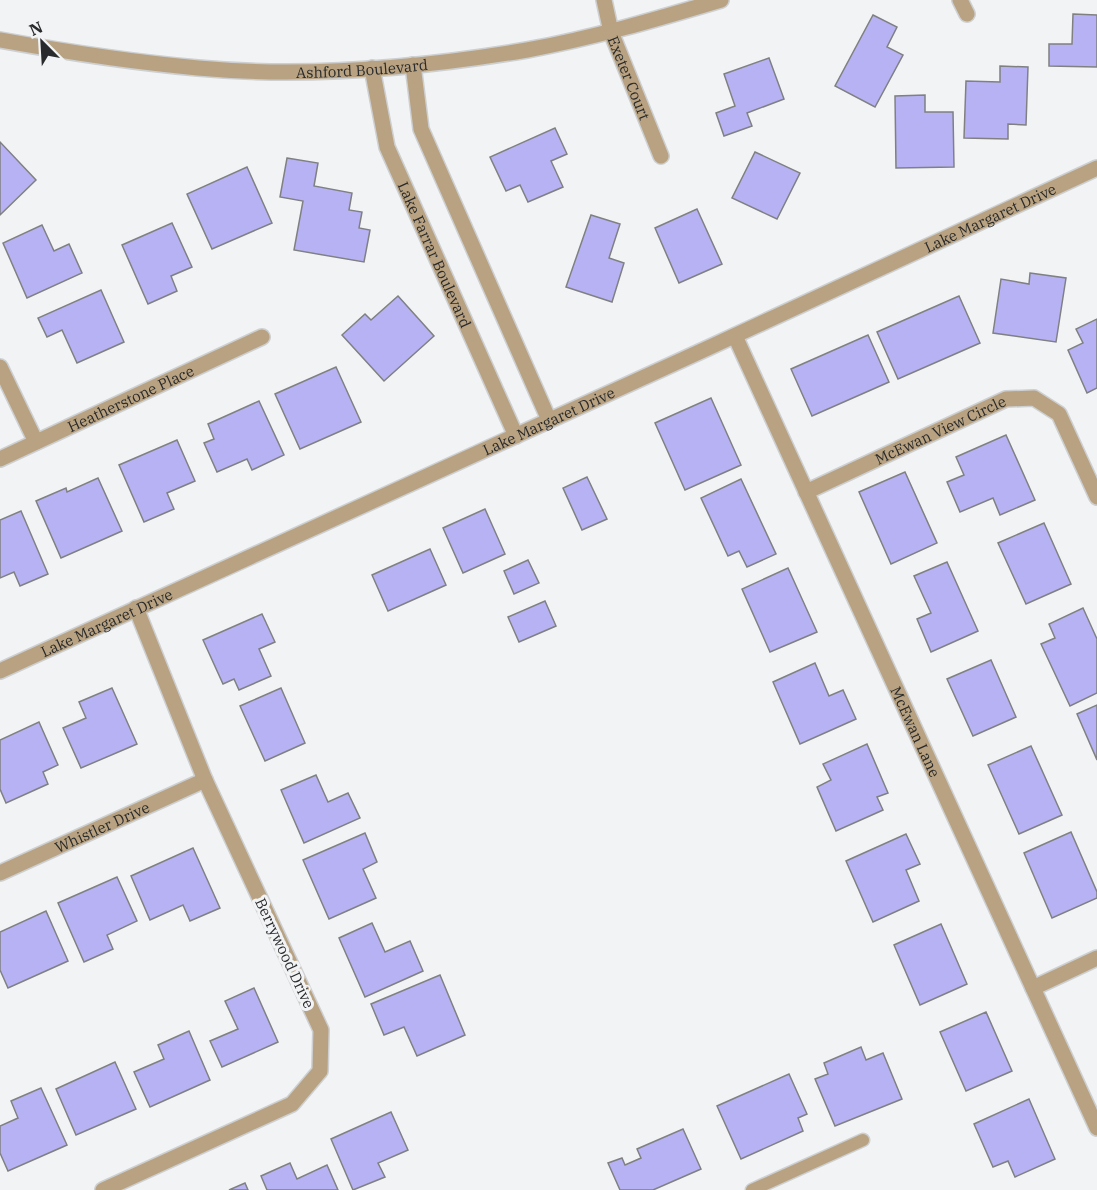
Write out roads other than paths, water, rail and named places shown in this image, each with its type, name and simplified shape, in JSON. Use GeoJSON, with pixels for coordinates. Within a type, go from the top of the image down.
{"type":"FeatureCollection","features":[{"type":"Feature","properties":{"kind":"street","name":"Exeter Court"},"geometry":{"type":"LineString","coordinates":[[604,0],[611,32],[661,156]]}},
{"type":"Feature","properties":{"kind":"street","name":"Ashford Boulevard"},"geometry":{"type":"LineString","coordinates":[[0,40],[84,55],[199,68],[280,72],[372,68],[527,50],[611,32],[721,0]]}},
{"type":"Feature","properties":{"kind":"street"},"geometry":{"type":"LineString","coordinates":[[413,65],[421,129],[549,420]]}},
{"type":"Feature","properties":{"kind":"street","name":"Lake Farrar Boulevard"},"geometry":{"type":"LineString","coordinates":[[372,68],[387,147],[516,436]]}},
{"type":"Feature","properties":{"kind":"street","name":"Lake Margaret Drive"},"geometry":{"type":"LineString","coordinates":[[0,670],[735,336],[1097,168]]}},
{"type":"Feature","properties":{"kind":"street","name":"McEwan Lane"},"geometry":{"type":"LineString","coordinates":[[735,336],[1097,1128]]}},
{"type":"Feature","properties":{"kind":"street","name":"Heatherstone Place"},"geometry":{"type":"LineString","coordinates":[[0,459],[262,337]]}},
{"type":"Feature","properties":{"kind":"street"},"geometry":{"type":"LineString","coordinates":[[0,367],[36,442]]}},
{"type":"Feature","properties":{"kind":"street","name":"McEwan View Circle"},"geometry":{"type":"LineString","coordinates":[[806,492],[1006,399],[1034,398],[1059,414],[1097,497]]}},
{"type":"Feature","properties":{"kind":"street","name":"Berrywood Drive"},"geometry":{"type":"LineString","coordinates":[[103,1190],[291,1104],[320,1071],[321,1030],[205,780],[136,608]]}},
{"type":"Feature","properties":{"kind":"street","name":"Whistler Drive"},"geometry":{"type":"LineString","coordinates":[[0,873],[205,780]]}},
{"type":"Feature","properties":{"kind":"street"},"geometry":{"type":"LineString","coordinates":[[1033,988],[1097,958]]}},
{"type":"Feature","properties":{"kind":"lane"},"geometry":{"type":"LineString","coordinates":[[752,1190],[863,1140]]}}]}
